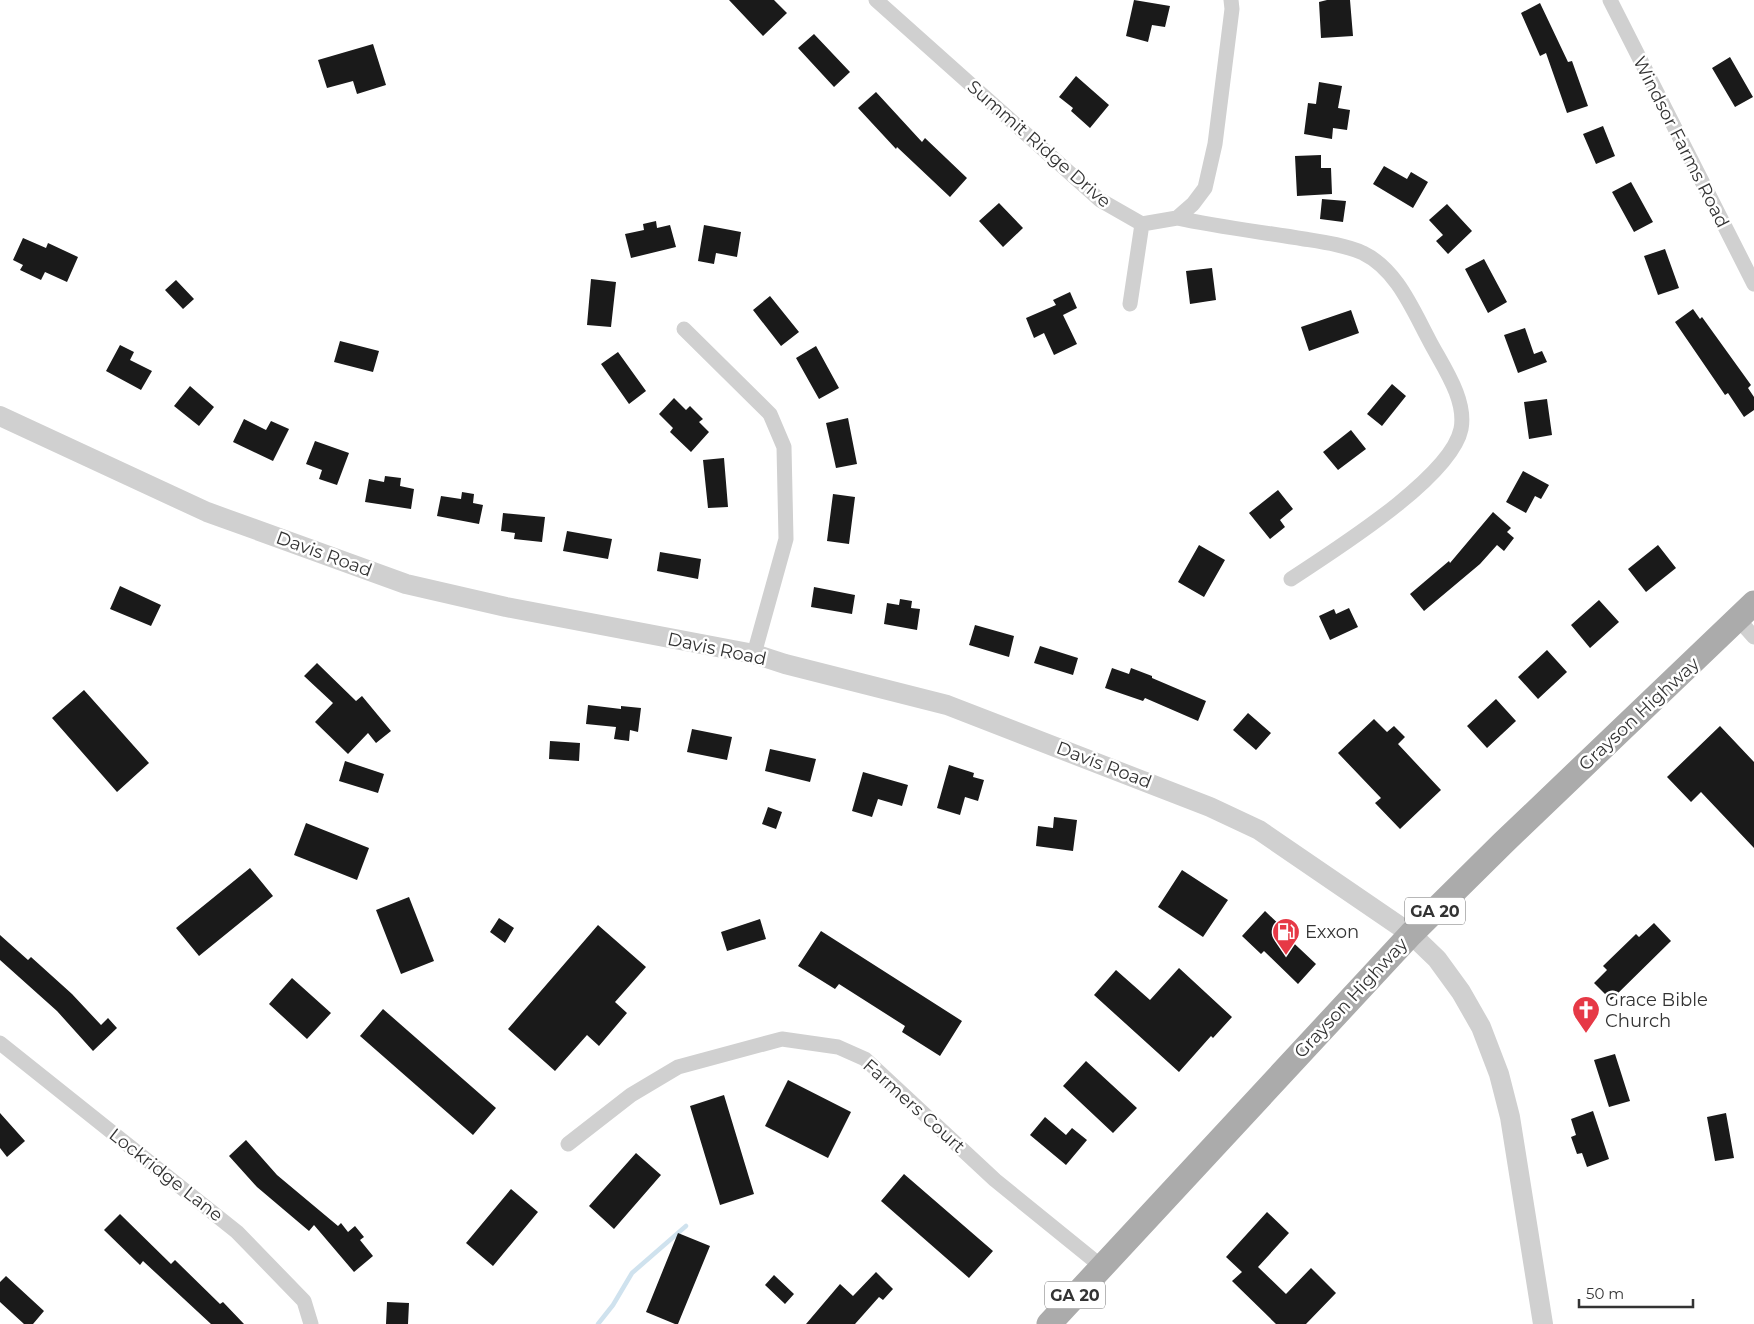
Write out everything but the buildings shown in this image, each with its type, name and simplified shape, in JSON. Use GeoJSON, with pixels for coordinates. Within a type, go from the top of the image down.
{"type":"FeatureCollection","features":[{"type":"Feature","properties":{"kind":"main road","name":"Grayson Highway"},"geometry":{"type":"LineString","coordinates":[[1049,1324],[1411,934],[1503,843],[1746,611]]}},
{"type":"Feature","properties":{"kind":"street","name":"Summit Ridge Drive"},"geometry":{"type":"LineString","coordinates":[[876,0],[1100,200],[1142,224]]}},
{"type":"Feature","properties":{"kind":"street"},"geometry":{"type":"LineString","coordinates":[[1177,218],[1193,204],[1205,188],[1211,168],[1232,9],[1231,0]]}},
{"type":"Feature","properties":{"kind":"street","name":"Windsor Farms Road"},"geometry":{"type":"LineString","coordinates":[[1610,0],[1754,284]]}},
{"type":"Feature","properties":{"kind":"street"},"geometry":{"type":"LineString","coordinates":[[1130,304],[1142,224],[1177,218],[1333,244],[1363,253],[1385,268],[1407,299],[1453,387],[1461,407],[1461,429],[1456,442],[1453,449],[1433,473],[1374,524],[1291,579]]}},
{"type":"Feature","properties":{"kind":"street"},"geometry":{"type":"LineString","coordinates":[[684,329],[770,414],[784,447],[786,539],[754,654]]}},
{"type":"Feature","properties":{"kind":"street","name":"Davis Road"},"geometry":{"type":"LineString","coordinates":[[0,416],[207,512],[406,584],[506,607],[754,654],[785,664],[947,705],[1210,807],[1259,830],[1411,934],[1437,959],[1461,992],[1481,1027],[1499,1074],[1510,1117],[1542,1324]]}},
{"type":"Feature","properties":{"kind":"street"},"geometry":{"type":"LineString","coordinates":[[1746,611],[1754,637]]}},
{"type":"Feature","properties":{"kind":"street","name":"Farmers Court"},"geometry":{"type":"LineString","coordinates":[[568,1144],[631,1095],[678,1067],[782,1039],[838,1047],[865,1059],[995,1180],[1101,1266]]}},
{"type":"Feature","properties":{"kind":"street","name":"Lockridge Lane"},"geometry":{"type":"LineString","coordinates":[[0,1043],[237,1232],[304,1301],[311,1324]]}},
{"type":"Feature","properties":{"kind":"waterway"},"geometry":{"type":"LineString","coordinates":[[598,1324],[613,1305],[632,1273],[686,1226]]}},
{"type":"Feature","properties":{"kind":"place","name":"Exxon"},"geometry":{"type":"Point","coordinates":[1286,956]}},
{"type":"Feature","properties":{"kind":"place","name":"Grace Bible Church"},"geometry":{"type":"Point","coordinates":[1586,1034]}}]}
